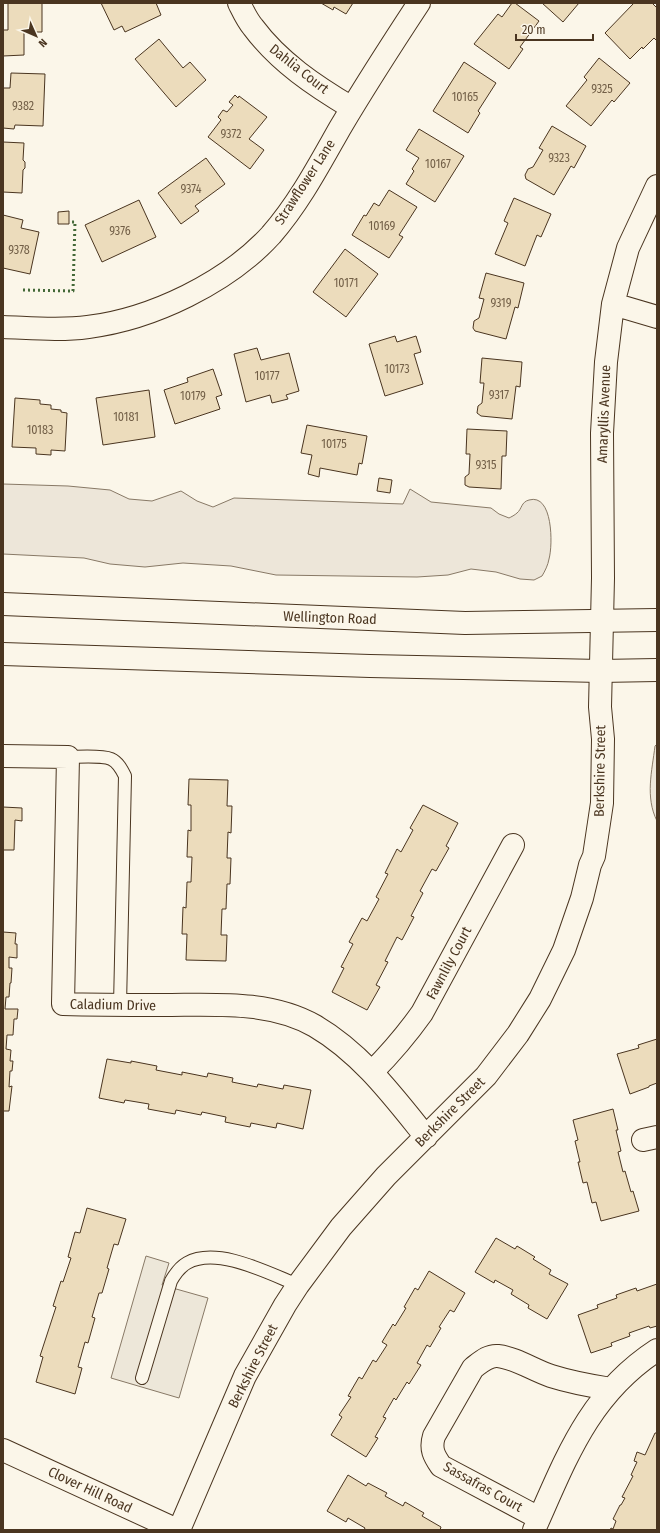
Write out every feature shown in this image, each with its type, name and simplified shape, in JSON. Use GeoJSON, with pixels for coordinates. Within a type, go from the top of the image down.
{"type":"FeatureCollection","features":[{"type":"Feature","properties":{"kind":"street","name":"Dahlia Court"},"geometry":{"type":"LineString","coordinates":[[239,3],[251,26],[280,57],[322,90],[352,108]]}},
{"type":"Feature","properties":{"kind":"street","name":"Strawflower Lane"},"geometry":{"type":"LineString","coordinates":[[3,327],[64,329],[114,322],[181,299],[207,285],[252,253],[270,236],[300,196],[352,108],[419,3]]}},
{"type":"Feature","properties":{"kind":"street","name":"Amaryllis Avenue"},"geometry":{"type":"LineString","coordinates":[[600,661],[603,578],[602,433],[606,362],[613,304],[628,248],[657,186]]}},
{"type":"Feature","properties":{"kind":"street"},"geometry":{"type":"LineString","coordinates":[[613,304],[657,317]]}},
{"type":"Feature","properties":{"kind":"street","name":"Wellington Road"},"geometry":{"type":"LineString","coordinates":[[3,604],[465,623],[657,620]]}},
{"type":"Feature","properties":{"kind":"street"},"geometry":{"type":"LineString","coordinates":[[3,654],[362,666],[600,661],[657,670]]}},
{"type":"Feature","properties":{"kind":"street","name":"Berkshire Street"},"geometry":{"type":"LineString","coordinates":[[178,1530],[245,1376],[298,1285],[341,1227],[386,1176],[486,1076],[518,1034],[540,999],[564,950],[582,898],[590,865],[594,856],[602,803],[603,739],[600,707],[600,661]]}},
{"type":"Feature","properties":{"kind":"street"},"geometry":{"type":"LineString","coordinates":[[3,756],[68,757]]}},
{"type":"Feature","properties":{"kind":"street","name":"Caladium Drive"},"geometry":{"type":"LineString","coordinates":[[68,757],[63,1004],[225,1005],[265,1009],[288,1015],[314,1026],[341,1044],[372,1072],[426,1137]]}},
{"type":"Feature","properties":{"kind":"street","name":"Fawnlily Court"},"geometry":{"type":"LineString","coordinates":[[372,1072],[396,1048],[422,1013],[513,844]]}},
{"type":"Feature","properties":{"kind":"street"},"geometry":{"type":"LineString","coordinates":[[537,1524],[565,1459],[585,1423],[611,1389],[643,1359],[657,1350]]}},
{"type":"Feature","properties":{"kind":"street","name":"Sassafras Court"},"geometry":{"type":"LineString","coordinates":[[537,1524],[441,1466],[434,1456],[432,1444],[434,1436],[474,1368],[484,1359],[496,1356],[507,1358],[551,1376],[611,1389]]}},
{"type":"Feature","properties":{"kind":"street","name":"Clover Hill Road"},"geometry":{"type":"LineString","coordinates":[[3,1450],[178,1530]]}},
{"type":"Feature","properties":{"kind":"lane"},"geometry":{"type":"LineString","coordinates":[[68,757],[104,758],[112,760],[120,767],[125,776],[120,1005]]}},
{"type":"Feature","properties":{"kind":"lane"},"geometry":{"type":"LineString","coordinates":[[142,1378],[171,1281],[186,1263],[201,1258],[218,1257],[240,1263],[298,1285]]}},
{"type":"Feature","properties":{"kind":"shaded area"},"geometry":{"type":"Polygon","coordinates":[[[3,484],[68,486],[110,490],[129,499],[152,501],[181,491],[197,501],[213,507],[234,498],[403,504],[410,489],[431,502],[491,508],[499,514],[509,518],[520,510],[526,501],[537,500],[543,504],[550,522],[550,552],[548,563],[542,576],[534,580],[520,579],[496,572],[471,569],[448,575],[417,577],[276,575],[231,566],[183,563],[145,567],[110,564],[84,558],[3,554],[3,484]]]}},
{"type":"Feature","properties":{"kind":"shaded area"},"geometry":{"type":"Polygon","coordinates":[[[657,744],[657,821],[651,803],[650,784],[655,746],[657,744]]]}},
{"type":"Feature","properties":{"kind":"shaded area"},"geometry":{"type":"Polygon","coordinates":[[[146,1256],[169,1263],[162,1285],[208,1298],[179,1398],[111,1378],[146,1256]]]}},
{"type":"Feature","properties":{"kind":"building"},"geometry":{"type":"Polygon","coordinates":[[[8,3],[42,3],[42,32],[24,32],[24,55],[3,56],[3,30],[8,30],[8,3]]]}},
{"type":"Feature","properties":{"kind":"building"},"geometry":{"type":"Polygon","coordinates":[[[101,3],[156,3],[161,15],[125,32],[122,26],[114,30],[101,3]]]}},
{"type":"Feature","properties":{"kind":"building"},"geometry":{"type":"Polygon","coordinates":[[[321,3],[353,3],[346,14],[334,7],[333,10],[321,3]]]}},
{"type":"Feature","properties":{"kind":"building"},"geometry":{"type":"Polygon","coordinates":[[[512,3],[515,3],[539,21],[520,47],[523,49],[509,69],[474,44],[498,14],[502,17],[512,3]]]}},
{"type":"Feature","properties":{"kind":"building"},"geometry":{"type":"Polygon","coordinates":[[[542,3],[579,3],[563,22],[542,3]]]}},
{"type":"Feature","properties":{"kind":"building"},"geometry":{"type":"Polygon","coordinates":[[[634,3],[652,3],[657,8],[657,41],[654,38],[630,59],[605,33],[634,3]]]}},
{"type":"Feature","properties":{"kind":"building"},"geometry":{"type":"Polygon","coordinates":[[[159,39],[183,68],[190,62],[206,80],[176,107],[135,59],[159,39]]]}},
{"type":"Feature","properties":{"kind":"building"},"geometry":{"type":"Polygon","coordinates":[[[599,58],[630,83],[614,102],[612,100],[591,126],[566,106],[587,80],[584,77],[599,58]]]}},
{"type":"Feature","properties":{"kind":"building"},"geometry":{"type":"Polygon","coordinates":[[[464,62],[496,83],[478,111],[480,113],[468,133],[433,111],[464,62]]]}},
{"type":"Feature","properties":{"kind":"building"},"geometry":{"type":"Polygon","coordinates":[[[11,73],[45,74],[43,126],[15,125],[14,129],[3,128],[3,88],[10,88],[11,73]]]}},
{"type":"Feature","properties":{"kind":"building"},"geometry":{"type":"Polygon","coordinates":[[[235,95],[238,98],[239,96],[267,117],[249,139],[264,150],[250,169],[208,137],[221,120],[218,117],[223,110],[227,112],[233,105],[229,102],[235,95]]]}},
{"type":"Feature","properties":{"kind":"building"},"geometry":{"type":"Polygon","coordinates":[[[552,126],[586,146],[574,168],[571,166],[554,195],[526,179],[525,175],[528,169],[533,167],[543,150],[539,148],[552,126]]]}},
{"type":"Feature","properties":{"kind":"building"},"geometry":{"type":"Polygon","coordinates":[[[419,129],[464,156],[435,202],[406,184],[414,171],[412,169],[419,158],[406,150],[419,129]]]}},
{"type":"Feature","properties":{"kind":"building"},"geometry":{"type":"Polygon","coordinates":[[[3,142],[24,143],[23,160],[25,162],[25,168],[23,170],[22,193],[3,192],[3,142]]]}},
{"type":"Feature","properties":{"kind":"building"},"geometry":{"type":"Polygon","coordinates":[[[206,158],[225,184],[195,206],[199,211],[181,224],[158,193],[206,158]]]}},
{"type":"Feature","properties":{"kind":"building"},"geometry":{"type":"Polygon","coordinates":[[[389,190],[417,207],[399,235],[403,237],[389,258],[352,235],[364,215],[366,216],[374,203],[379,206],[389,190]]]}},
{"type":"Feature","properties":{"kind":"building"},"geometry":{"type":"Polygon","coordinates":[[[514,198],[551,214],[541,237],[537,235],[525,266],[495,254],[508,223],[504,221],[514,198]]]}},
{"type":"Feature","properties":{"kind":"building"},"geometry":{"type":"Polygon","coordinates":[[[139,200],[156,237],[102,262],[85,225],[139,200]]]}},
{"type":"Feature","properties":{"kind":"building"},"geometry":{"type":"Polygon","coordinates":[[[69,211],[69,224],[58,224],[58,212],[69,211]]]}},
{"type":"Feature","properties":{"kind":"building"},"geometry":{"type":"Polygon","coordinates":[[[3,215],[23,220],[21,228],[39,232],[30,274],[3,268],[3,215]]]}},
{"type":"Feature","properties":{"kind":"building"},"geometry":{"type":"Polygon","coordinates":[[[345,249],[378,274],[346,317],[313,292],[345,249]]]}},
{"type":"Feature","properties":{"kind":"building"},"geometry":{"type":"Polygon","coordinates":[[[486,273],[524,283],[518,308],[515,307],[506,339],[475,331],[473,328],[474,321],[479,318],[484,299],[479,298],[486,273]]]}},
{"type":"Feature","properties":{"kind":"building"},"geometry":{"type":"Polygon","coordinates":[[[395,336],[397,342],[416,336],[421,352],[414,354],[423,384],[385,396],[369,344],[395,336]]]}},
{"type":"Feature","properties":{"kind":"building"},"geometry":{"type":"Polygon","coordinates":[[[257,348],[261,360],[289,353],[299,391],[286,395],[288,399],[272,403],[270,395],[246,402],[234,354],[257,348]]]}},
{"type":"Feature","properties":{"kind":"building"},"geometry":{"type":"Polygon","coordinates":[[[482,358],[522,362],[520,387],[516,386],[512,419],[481,416],[477,413],[478,406],[482,403],[484,383],[480,383],[482,358]]]}},
{"type":"Feature","properties":{"kind":"building"},"geometry":{"type":"Polygon","coordinates":[[[213,369],[222,395],[216,397],[220,409],[175,424],[164,390],[188,382],[187,378],[213,369]]]}},
{"type":"Feature","properties":{"kind":"building"},"geometry":{"type":"Polygon","coordinates":[[[149,390],[155,437],[103,445],[96,398],[149,390]]]}},
{"type":"Feature","properties":{"kind":"building"},"geometry":{"type":"Polygon","coordinates":[[[15,398],[40,400],[40,404],[51,405],[51,409],[61,410],[61,412],[67,413],[65,451],[51,450],[51,455],[36,454],[36,448],[12,447],[15,398]]]}},
{"type":"Feature","properties":{"kind":"building"},"geometry":{"type":"Polygon","coordinates":[[[307,425],[367,436],[362,464],[359,463],[357,475],[320,468],[319,477],[308,474],[312,455],[301,453],[307,425]]]}},
{"type":"Feature","properties":{"kind":"building"},"geometry":{"type":"Polygon","coordinates":[[[467,429],[507,431],[506,456],[502,456],[501,489],[469,487],[465,485],[465,477],[469,474],[470,454],[466,454],[467,429]]]}},
{"type":"Feature","properties":{"kind":"building"},"geometry":{"type":"Polygon","coordinates":[[[379,478],[392,480],[390,493],[377,491],[379,478]]]}},
{"type":"Feature","properties":{"kind":"building"},"geometry":{"type":"Polygon","coordinates":[[[189,779],[228,780],[227,806],[232,806],[231,833],[228,832],[227,858],[231,858],[230,884],[227,884],[226,909],[222,909],[221,935],[227,935],[226,961],[186,960],[187,934],[182,934],[183,907],[186,908],[187,882],[191,882],[192,857],[187,857],[188,830],[191,831],[191,805],[188,805],[189,779]]]}},
{"type":"Feature","properties":{"kind":"building"},"geometry":{"type":"Polygon","coordinates":[[[423,805],[458,823],[446,846],[449,848],[436,871],[432,869],[420,891],[423,893],[411,916],[414,917],[402,940],[397,937],[385,961],[388,962],[376,985],[380,987],[367,1010],[332,992],[344,968],[341,967],[353,944],[349,942],[362,918],[367,921],[379,899],[376,897],[388,874],[385,873],[397,849],[401,852],[413,830],[410,828],[423,805]]]}},
{"type":"Feature","properties":{"kind":"building"},"geometry":{"type":"Polygon","coordinates":[[[3,807],[22,808],[22,821],[15,820],[14,850],[3,850],[3,807]]]}},
{"type":"Feature","properties":{"kind":"building"},"geometry":{"type":"Polygon","coordinates":[[[3,932],[16,933],[15,944],[17,944],[17,958],[9,957],[9,968],[12,968],[11,983],[9,997],[6,997],[5,1009],[18,1009],[17,1019],[14,1019],[13,1035],[7,1035],[6,1049],[11,1050],[10,1061],[13,1061],[12,1071],[10,1071],[9,1087],[12,1086],[9,1111],[3,1111],[3,932]]]}},
{"type":"Feature","properties":{"kind":"building"},"geometry":{"type":"Polygon","coordinates":[[[657,1039],[657,1083],[630,1094],[617,1054],[639,1048],[638,1045],[657,1039]]]}},
{"type":"Feature","properties":{"kind":"building"},"geometry":{"type":"Polygon","coordinates":[[[107,1059],[131,1063],[131,1061],[157,1066],[156,1070],[182,1075],[182,1072],[207,1077],[208,1073],[233,1078],[232,1082],[257,1087],[258,1084],[283,1089],[284,1085],[311,1090],[303,1129],[277,1123],[276,1128],[251,1123],[250,1127],[225,1122],[226,1117],[202,1112],[201,1115],[176,1110],[175,1114],[148,1109],[149,1104],[125,1100],[124,1103],[99,1098],[107,1059]]]}},
{"type":"Feature","properties":{"kind":"building"},"geometry":{"type":"Polygon","coordinates":[[[613,1109],[621,1151],[618,1152],[623,1172],[625,1171],[631,1192],[633,1191],[639,1211],[601,1221],[596,1202],[592,1203],[587,1182],[583,1183],[575,1141],[578,1140],[573,1120],[613,1109]]]}},
{"type":"Feature","properties":{"kind":"building"},"geometry":{"type":"Polygon","coordinates":[[[87,1208],[126,1219],[118,1245],[114,1244],[102,1293],[99,1293],[92,1317],[95,1318],[88,1343],[85,1342],[78,1367],[82,1368],[75,1394],[36,1382],[43,1357],[40,1356],[56,1307],[53,1306],[61,1281],[63,1282],[71,1258],[68,1257],[75,1232],[80,1233],[87,1208]]]}},
{"type":"Feature","properties":{"kind":"building"},"geometry":{"type":"Polygon","coordinates":[[[496,1238],[515,1249],[517,1246],[535,1257],[533,1259],[551,1270],[549,1274],[568,1284],[547,1319],[528,1308],[529,1305],[511,1294],[513,1290],[495,1280],[494,1283],[475,1272],[496,1238]]]}},
{"type":"Feature","properties":{"kind":"building"},"geometry":{"type":"Polygon","coordinates":[[[429,1271],[465,1293],[454,1312],[450,1310],[439,1327],[441,1328],[430,1347],[427,1345],[417,1363],[421,1365],[409,1384],[407,1382],[396,1400],[394,1398],[383,1417],[386,1418],[375,1437],[378,1438],[366,1457],[331,1435],[342,1417],[339,1415],[351,1397],[348,1396],[359,1377],[362,1379],[373,1360],[376,1362],[387,1345],[382,1342],[393,1324],[395,1326],[406,1308],[404,1307],[415,1288],[418,1290],[429,1271]]]}},
{"type":"Feature","properties":{"kind":"building"},"geometry":{"type":"Polygon","coordinates":[[[657,1284],[657,1326],[650,1328],[649,1326],[629,1333],[630,1336],[611,1343],[612,1346],[591,1353],[578,1315],[598,1308],[597,1305],[617,1298],[616,1295],[636,1288],[637,1291],[657,1284]]]}},
{"type":"Feature","properties":{"kind":"building"},"geometry":{"type":"Polygon","coordinates":[[[655,1433],[657,1433],[657,1530],[610,1530],[611,1528],[613,1529],[616,1521],[613,1519],[625,1498],[622,1497],[633,1476],[631,1475],[637,1462],[634,1461],[637,1452],[645,1455],[655,1433]]]}},
{"type":"Feature","properties":{"kind":"building"},"geometry":{"type":"Polygon","coordinates":[[[348,1475],[366,1486],[368,1483],[387,1493],[385,1496],[403,1506],[405,1502],[424,1513],[422,1516],[441,1527],[440,1530],[364,1530],[365,1528],[348,1518],[346,1522],[327,1511],[348,1475]]]}},
{"type":"Feature","properties":{"kind":"hedge"},"geometry":{"type":"LineString","coordinates":[[23,290],[73,291],[75,222],[71,222]]}}]}
